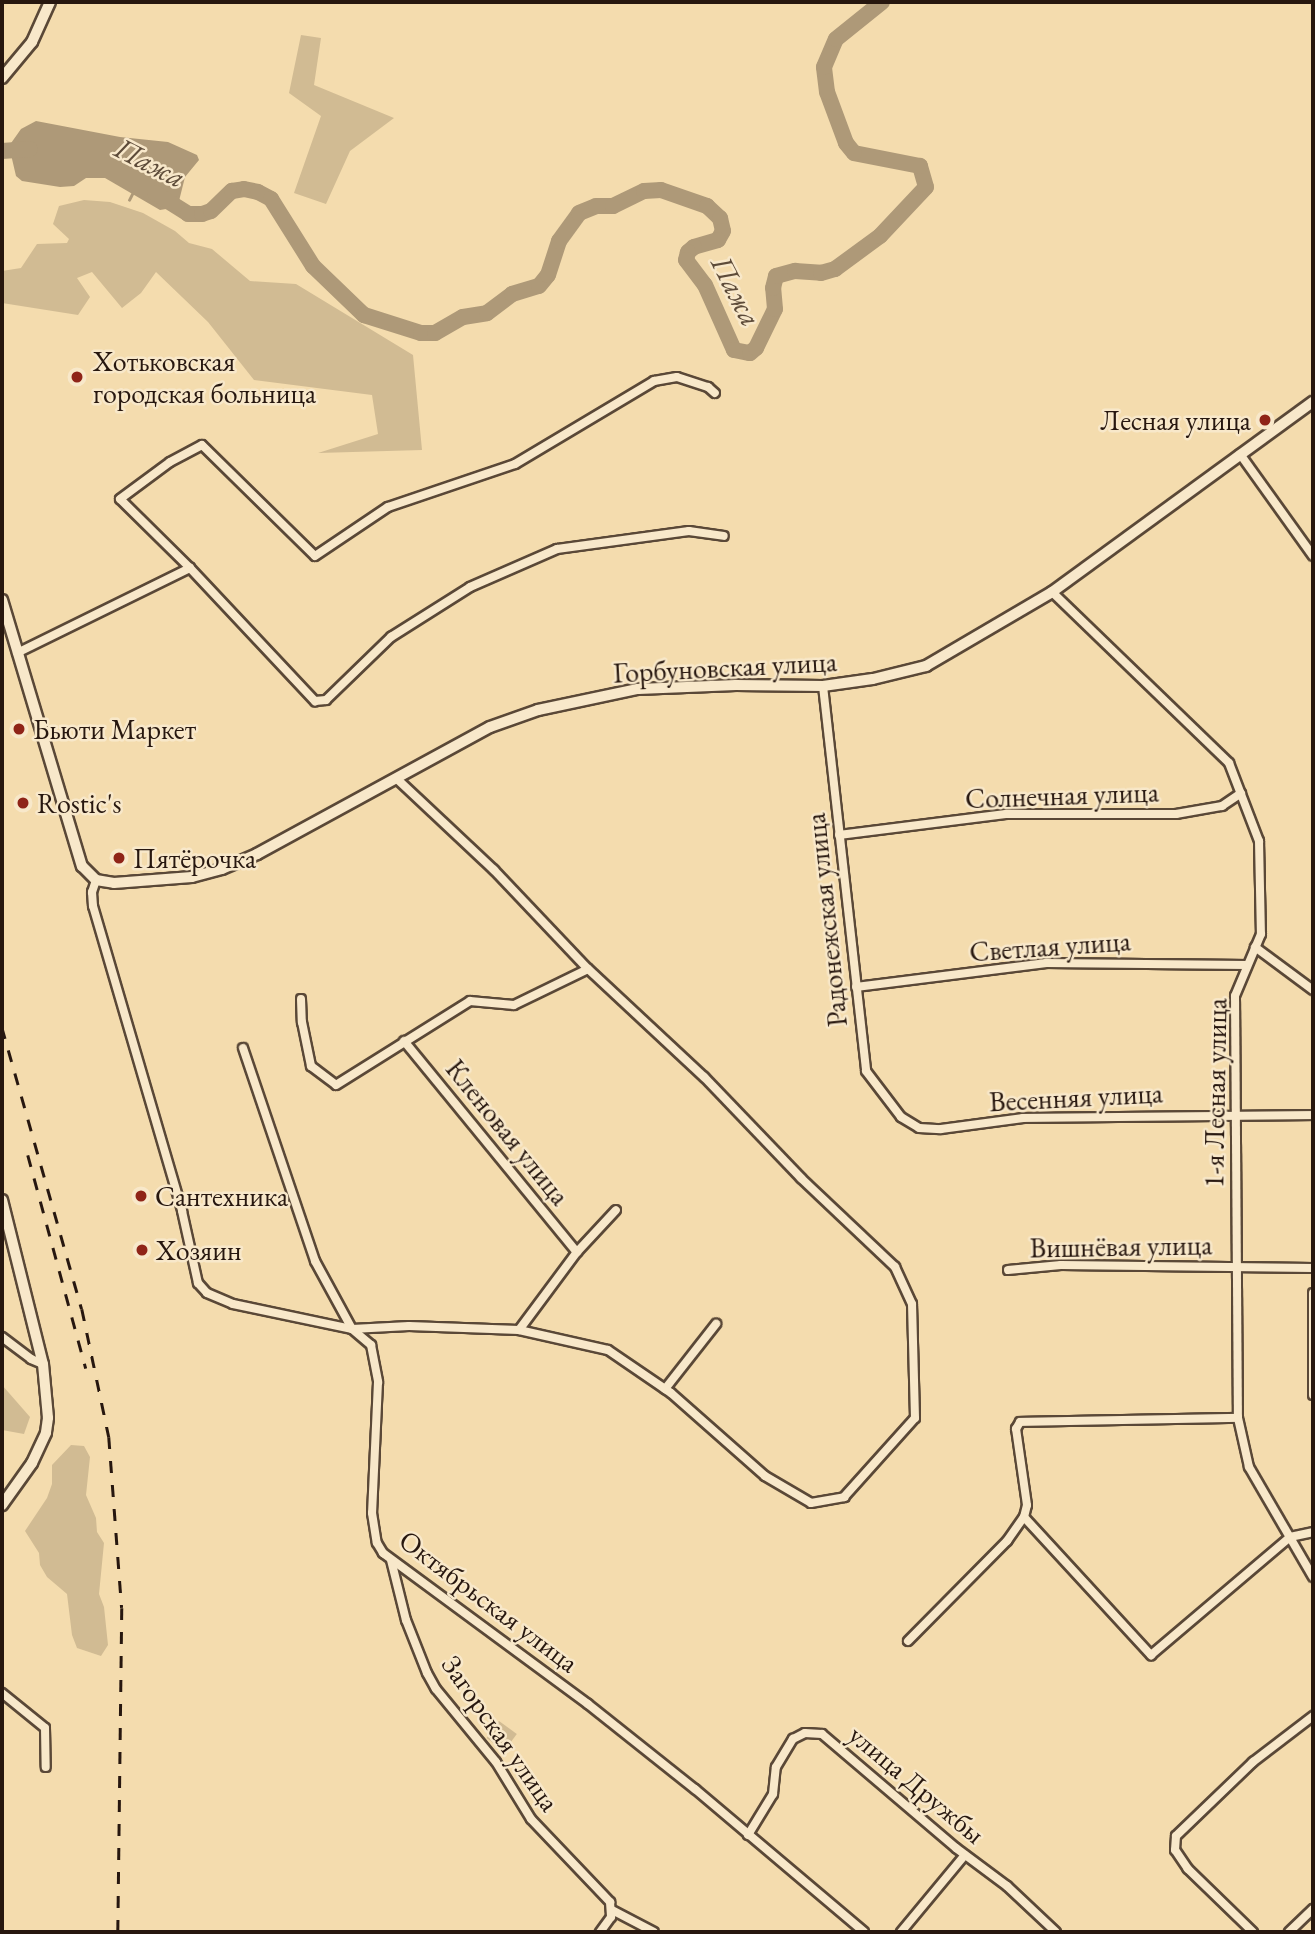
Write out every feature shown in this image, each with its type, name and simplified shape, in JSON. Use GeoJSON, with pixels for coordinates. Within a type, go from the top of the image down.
{"type":"FeatureCollection","features":[{"type":"Feature","properties":{"kind":"main road","name":"Горбуновская улица"},"geometry":{"type":"LineString","coordinates":[[96,880],[114,883],[151,882],[222,869],[257,855],[490,727],[538,710],[638,690],[736,685],[823,686],[873,679],[926,666],[1052,592],[1313,402]]}},
{"type":"Feature","properties":{"kind":"main road"},"geometry":{"type":"LineString","coordinates":[[2,600],[79,859],[85,871],[96,880]]}},
{"type":"Feature","properties":{"kind":"main road"},"geometry":{"type":"LineString","coordinates":[[2,1505],[32,1463],[46,1433],[48,1418],[43,1364],[3,1207]]}},
{"type":"Feature","properties":{"kind":"street"},"geometry":{"type":"LineString","coordinates":[[2,78],[32,42],[50,2]]}},
{"type":"Feature","properties":{"kind":"street"},"geometry":{"type":"LineString","coordinates":[[715,393],[708,387],[677,377],[654,381],[515,464],[388,507],[314,556],[202,445],[170,462],[120,499],[190,568],[315,701],[326,700],[391,637],[470,587],[557,549],[689,531],[724,536]]}},
{"type":"Feature","properties":{"kind":"street"},"geometry":{"type":"LineString","coordinates":[[1240,454],[1313,556]]}},
{"type":"Feature","properties":{"kind":"street"},"geometry":{"type":"LineString","coordinates":[[17,653],[48,641],[190,568]]}},
{"type":"Feature","properties":{"kind":"street","name":"1-я Лесная улица"},"geometry":{"type":"LineString","coordinates":[[1052,592],[1229,763],[1259,841],[1261,934],[1236,996],[1235,1267],[1238,1418],[1249,1467],[1313,1577]]}},
{"type":"Feature","properties":{"kind":"street","name":"Радонежская улица"},"geometry":{"type":"LineString","coordinates":[[823,686],[866,1070],[901,1117],[919,1128]]}},
{"type":"Feature","properties":{"kind":"street"},"geometry":{"type":"LineString","coordinates":[[96,880],[92,892],[93,906],[182,1210],[194,1273],[207,1293],[239,1306],[352,1329],[409,1326],[519,1330],[608,1350],[665,1389],[765,1476],[811,1503],[844,1497],[915,1418],[912,1304],[895,1267],[801,1178],[704,1077],[587,969],[494,870],[397,779]]}},
{"type":"Feature","properties":{"kind":"street","name":"Солнечная улица"},"geometry":{"type":"LineString","coordinates":[[839,835],[1006,814],[1176,814],[1222,806],[1241,793]]}},
{"type":"Feature","properties":{"kind":"street"},"geometry":{"type":"LineString","coordinates":[[1255,947],[1313,990]]}},
{"type":"Feature","properties":{"kind":"street","name":"Светлая улица"},"geometry":{"type":"LineString","coordinates":[[856,987],[1046,963],[1247,965]]}},
{"type":"Feature","properties":{"kind":"street"},"geometry":{"type":"LineString","coordinates":[[301,999],[302,1022],[311,1066],[336,1085],[470,1001],[513,1005],[587,969]]}},
{"type":"Feature","properties":{"kind":"street","name":"Кленовая улица"},"geometry":{"type":"LineString","coordinates":[[404,1041],[577,1252]]}},
{"type":"Feature","properties":{"kind":"street","name":"Октябрьская улица"},"geometry":{"type":"LineString","coordinates":[[243,1048],[315,1261],[352,1329],[371,1345],[376,1364],[372,1513],[377,1543],[391,1560],[588,1704],[864,1932]]}},
{"type":"Feature","properties":{"kind":"street","name":"Весенняя улица"},"geometry":{"type":"LineString","coordinates":[[919,1128],[941,1129],[1023,1118],[1313,1115]]}},
{"type":"Feature","properties":{"kind":"street"},"geometry":{"type":"LineString","coordinates":[[519,1330],[577,1252],[616,1210]]}},
{"type":"Feature","properties":{"kind":"street","name":"Вишнёвая улица"},"geometry":{"type":"LineString","coordinates":[[1008,1270],[1061,1265],[1313,1268]]}},
{"type":"Feature","properties":{"kind":"street"},"geometry":{"type":"LineString","coordinates":[[1313,1293],[1313,1395]]}},
{"type":"Feature","properties":{"kind":"street"},"geometry":{"type":"LineString","coordinates":[[665,1389],[716,1324]]}},
{"type":"Feature","properties":{"kind":"street"},"geometry":{"type":"LineString","coordinates":[[2,1337],[30,1359],[43,1364]]}},
{"type":"Feature","properties":{"kind":"street"},"geometry":{"type":"LineString","coordinates":[[908,1641],[1007,1541],[1024,1517],[1027,1505],[1016,1429],[1020,1422],[1238,1418]]}},
{"type":"Feature","properties":{"kind":"street"},"geometry":{"type":"LineString","coordinates":[[1024,1517],[1151,1655],[1290,1537],[1313,1532]]}},
{"type":"Feature","properties":{"kind":"street","name":"Загорская улица"},"geometry":{"type":"LineString","coordinates":[[391,1560],[406,1620],[436,1689],[496,1762],[531,1818],[610,1902],[612,1910],[654,1932]]}},
{"type":"Feature","properties":{"kind":"street"},"geometry":{"type":"LineString","coordinates":[[2,1693],[45,1728],[46,1767]]}},
{"type":"Feature","properties":{"kind":"street"},"geometry":{"type":"LineString","coordinates":[[1253,1932],[1188,1869],[1175,1850],[1176,1836],[1253,1762],[1313,1716]]}},
{"type":"Feature","properties":{"kind":"street","name":"улица Дружбы"},"geometry":{"type":"LineString","coordinates":[[748,1835],[773,1794],[774,1771],[793,1740],[805,1733],[822,1734],[965,1855],[1007,1886],[1056,1932]]}},
{"type":"Feature","properties":{"kind":"street"},"geometry":{"type":"LineString","coordinates":[[901,1932],[965,1855]]}},
{"type":"Feature","properties":{"kind":"street"},"geometry":{"type":"LineString","coordinates":[[1289,1932],[1313,1909]]}},
{"type":"Feature","properties":{"kind":"street"},"geometry":{"type":"LineString","coordinates":[[600,1932],[611,1917],[612,1910]]}},
{"type":"Feature","properties":{"kind":"shaded area"},"geometry":{"type":"Polygon","coordinates":[[[301,35],[321,38],[314,85],[394,118],[350,151],[326,204],[294,193],[321,116],[289,93],[301,35]]]}},
{"type":"Feature","properties":{"kind":"shaded area"},"geometry":{"type":"Polygon","coordinates":[[[84,200],[110,202],[143,213],[175,231],[189,243],[212,249],[250,281],[296,284],[413,355],[422,450],[318,453],[378,434],[372,395],[254,380],[208,322],[156,272],[141,293],[122,308],[92,272],[77,278],[90,297],[78,315],[2,303],[2,271],[21,268],[37,244],[67,243],[69,239],[53,224],[59,206],[84,200]]]}},
{"type":"Feature","properties":{"kind":"shaded area"},"geometry":{"type":"Polygon","coordinates":[[[2,1385],[30,1417],[24,1434],[2,1430],[2,1385]]]}},
{"type":"Feature","properties":{"kind":"shaded area"},"geometry":{"type":"Polygon","coordinates":[[[71,1445],[84,1446],[90,1457],[86,1495],[96,1518],[97,1532],[104,1543],[99,1594],[104,1607],[108,1645],[101,1656],[77,1648],[72,1635],[67,1594],[47,1577],[40,1565],[39,1553],[25,1531],[47,1498],[52,1484],[52,1465],[71,1445]]]}},
{"type":"Feature","properties":{"kind":"shaded area"},"geometry":{"type":"Polygon","coordinates":[[[499,1721],[517,1734],[504,1751],[487,1738],[499,1721]]]}},
{"type":"Feature","properties":{"kind":"water"},"geometry":{"type":"Polygon","coordinates":[[[36,121],[120,137],[168,142],[197,155],[199,160],[185,177],[179,201],[160,210],[105,178],[86,178],[74,186],[60,187],[22,181],[16,176],[9,146],[21,129],[36,121]]]}},
{"type":"Feature","properties":{"kind":"waterway","name":"Пажа"},"geometry":{"type":"LineString","coordinates":[[155,193],[188,214],[202,214],[211,211],[232,191],[244,189],[258,192],[271,199],[313,266],[364,315],[421,333],[435,333],[463,317],[487,313],[512,294],[539,286],[548,275],[559,241],[579,213],[596,206],[613,206],[644,191],[661,190],[707,206],[720,218],[723,231],[718,240],[694,247],[688,252],[686,260],[705,285],[734,350],[750,353],[756,348],[775,309],[773,288],[776,276],[795,271],[821,273],[835,269],[880,236],[926,187],[920,166],[854,153],[846,143],[827,92],[824,67],[836,39],[882,2]]}},
{"type":"Feature","properties":{"kind":"waterway","name":"Пажа"},"geometry":{"type":"LineString","coordinates":[[2,151],[30,149]]}},
{"type":"Feature","properties":{"kind":"waterway"},"geometry":{"type":"LineString","coordinates":[[129,200],[132,194]]}},
{"type":"Feature","properties":{"kind":"railway"},"geometry":{"type":"LineString","coordinates":[[2,1027],[82,1309],[109,1437],[122,1608],[118,1932]]}},
{"type":"Feature","properties":{"kind":"railway"},"geometry":{"type":"LineString","coordinates":[[28,1155],[86,1368]]}},
{"type":"Feature","properties":{"kind":"place","name":"Хотьковская городская больница"},"geometry":{"type":"Point","coordinates":[77,377]}},
{"type":"Feature","properties":{"kind":"place","name":"Лесная улица"},"geometry":{"type":"Point","coordinates":[1265,420]}},
{"type":"Feature","properties":{"kind":"place","name":"Бьюти Маркет"},"geometry":{"type":"Point","coordinates":[19,729]}},
{"type":"Feature","properties":{"kind":"place","name":"Rostic's"},"geometry":{"type":"Point","coordinates":[23,803]}},
{"type":"Feature","properties":{"kind":"place","name":"Пятёрочка"},"geometry":{"type":"Point","coordinates":[119,858]}},
{"type":"Feature","properties":{"kind":"place","name":"Сантехника"},"geometry":{"type":"Point","coordinates":[141,1196]}},
{"type":"Feature","properties":{"kind":"place","name":"Хозяин"},"geometry":{"type":"Point","coordinates":[142,1250]}}]}
